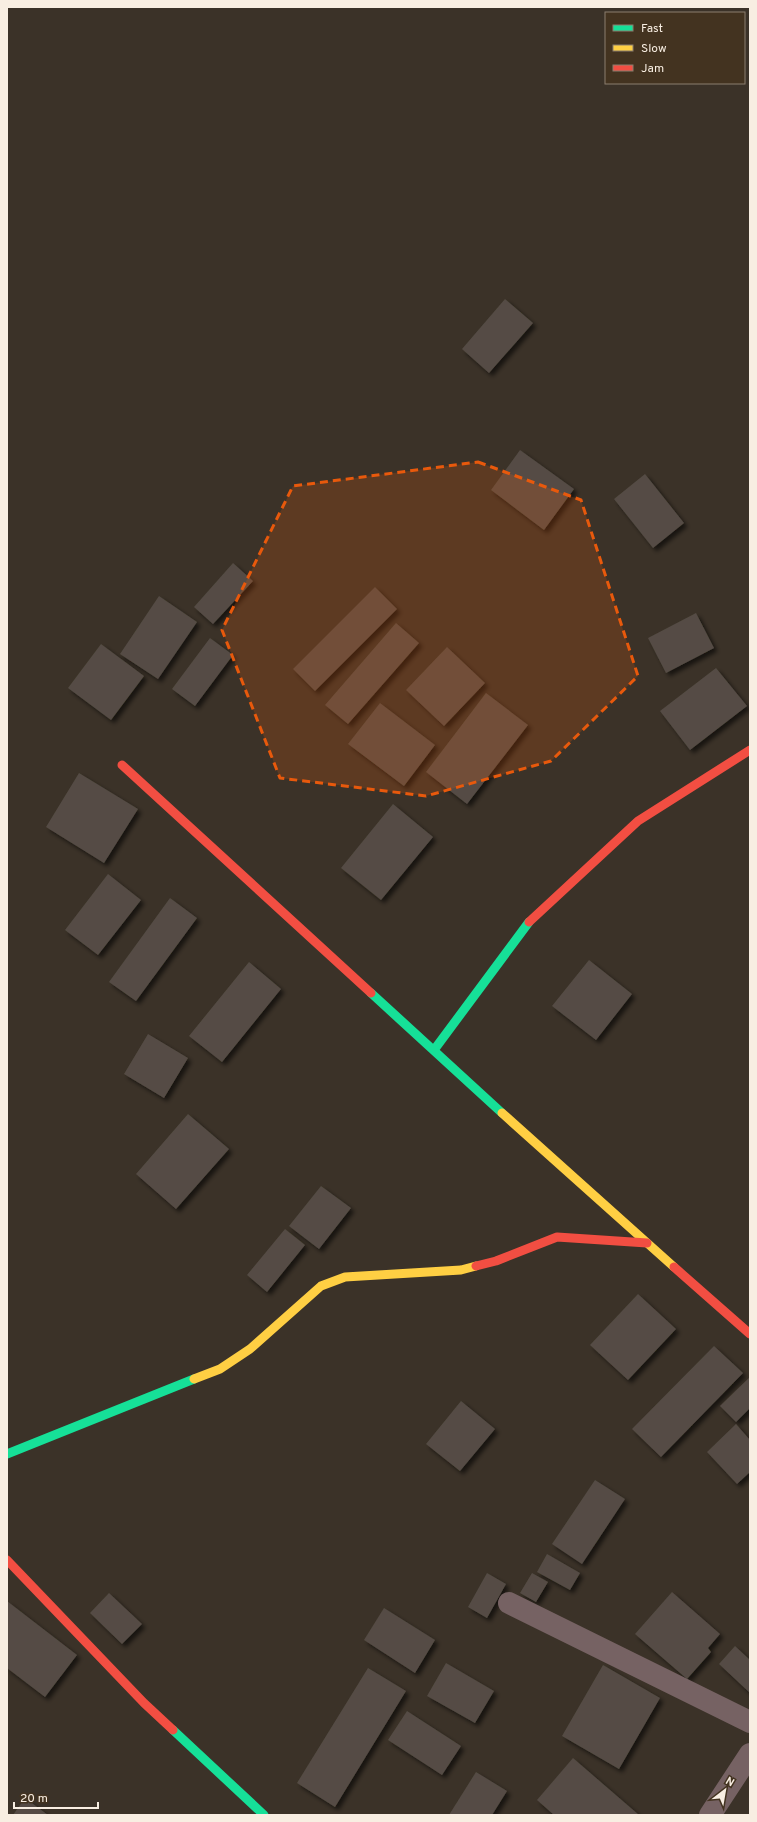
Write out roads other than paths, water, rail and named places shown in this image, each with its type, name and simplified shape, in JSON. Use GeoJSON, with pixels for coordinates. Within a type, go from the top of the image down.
{"type":"FeatureCollection","features":[{"type":"Feature","properties":{"kind":"street"},"geometry":{"type":"LineString","coordinates":[[434,1050],[524,927],[638,822],[750,750]]}},
{"type":"Feature","properties":{"kind":"street"},"geometry":{"type":"LineString","coordinates":[[122,765],[647,1243],[750,1334]]}},
{"type":"Feature","properties":{"kind":"street"},"geometry":{"type":"LineString","coordinates":[[7,1454],[220,1369],[250,1349],[321,1286],[345,1277],[461,1270],[496,1261],[557,1237],[647,1243]]}},
{"type":"Feature","properties":{"kind":"street"},"geometry":{"type":"LineString","coordinates":[[7,1560],[144,1704],[264,1815]]}},
{"type":"Feature","properties":{"kind":"street"},"geometry":{"type":"LineString","coordinates":[[509,1603],[750,1722]]}},
{"type":"Feature","properties":{"kind":"street"},"geometry":{"type":"LineString","coordinates":[[710,1815],[750,1754]]}}]}
